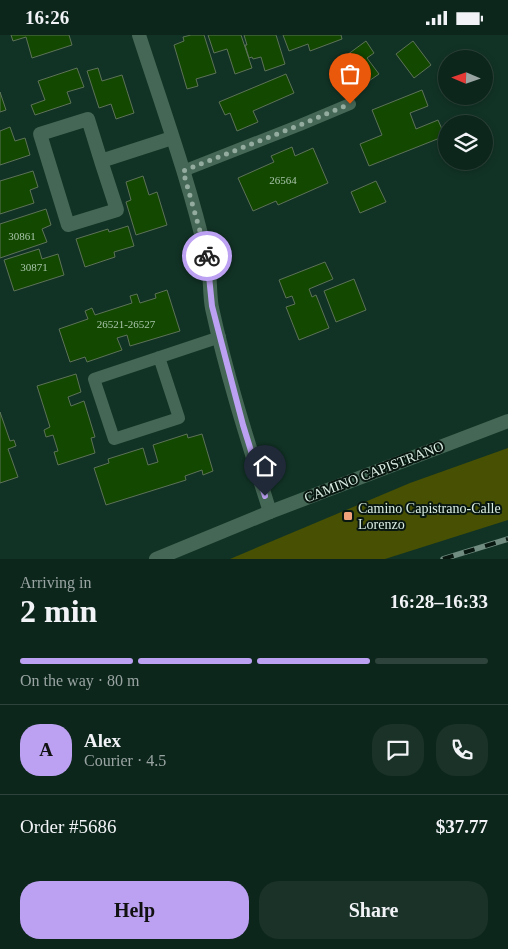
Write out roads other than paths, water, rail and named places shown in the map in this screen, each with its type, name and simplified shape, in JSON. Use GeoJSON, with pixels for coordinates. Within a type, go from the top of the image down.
{"type":"FeatureCollection","features":[{"type":"Feature","properties":{"kind":"street"},"geometry":{"type":"LineString","coordinates":[[139,35],[183,171],[208,261],[212,306],[243,425],[270,512]]}},
{"type":"Feature","properties":{"kind":"street"},"geometry":{"type":"LineString","coordinates":[[88,119],[101,161],[117,210],[68,225],[40,134],[88,119]]}},
{"type":"Feature","properties":{"kind":"street"},"geometry":{"type":"LineString","coordinates":[[101,161],[172,138]]}},
{"type":"Feature","properties":{"kind":"street","name":"CAMINO CAPISTRANO"},"geometry":{"type":"LineString","coordinates":[[156,559],[270,512],[508,421]]}},
{"type":"Feature","properties":{"kind":"lane"},"geometry":{"type":"LineString","coordinates":[[183,171],[350,104]]}},
{"type":"Feature","properties":{"kind":"lane"},"geometry":{"type":"LineString","coordinates":[[159,357],[179,418],[114,439],[94,379],[159,357],[220,337]]}},
{"type":"Feature","properties":{"kind":"railway"},"geometry":{"type":"LineString","coordinates":[[443,559],[508,539]]}},
{"type":"Feature","properties":{"kind":"place","name":"Camino Capistrano-Calle Lorenzo"},"geometry":{"type":"Point","coordinates":[348,516]}}]}
